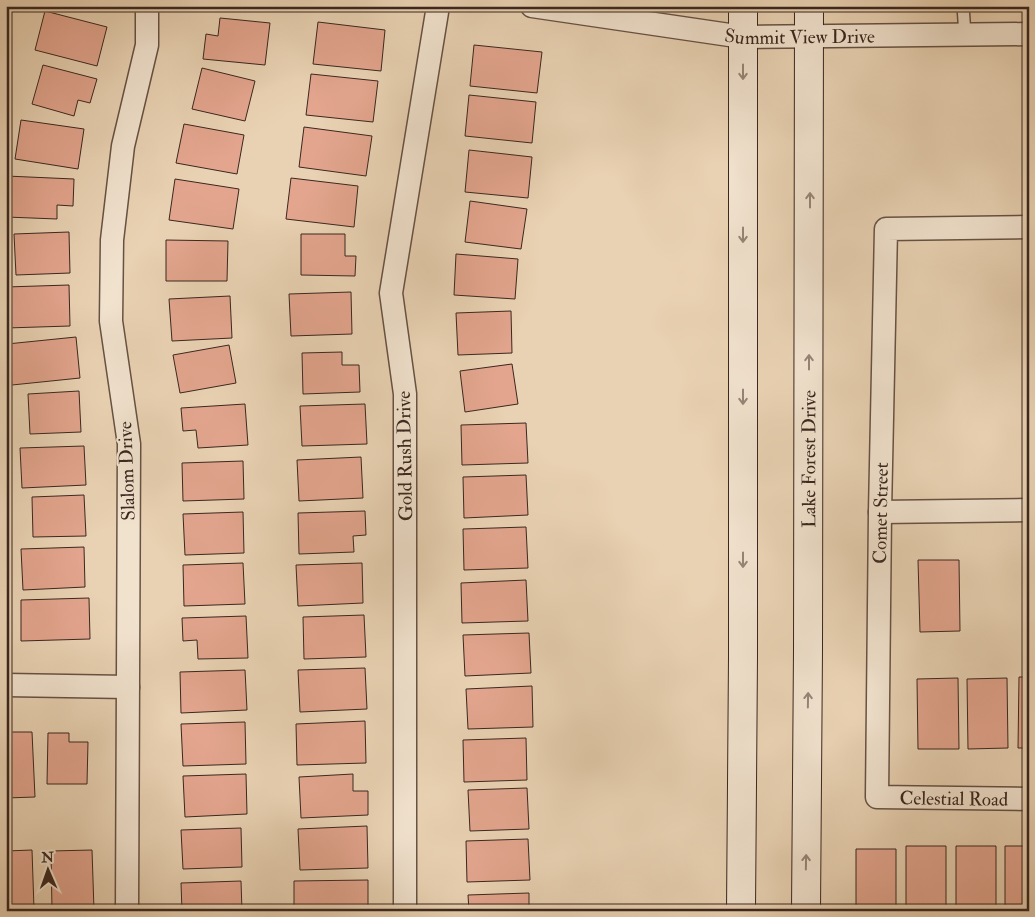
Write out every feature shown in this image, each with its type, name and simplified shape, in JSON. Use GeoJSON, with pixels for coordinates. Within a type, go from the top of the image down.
{"type":"FeatureCollection","features":[{"type":"Feature","properties":{"kind":"main road"},"geometry":{"type":"LineString","coordinates":[[741,911],[743,657],[742,6]]}},
{"type":"Feature","properties":{"kind":"main road","name":"Lake Forest Drive"},"geometry":{"type":"LineString","coordinates":[[806,911],[809,6]]}},
{"type":"Feature","properties":{"kind":"street","name":"Slalom Drive"},"geometry":{"type":"LineString","coordinates":[[127,911],[129,444],[111,321],[112,240],[123,146],[147,44],[147,6]]}},
{"type":"Feature","properties":{"kind":"street","name":"Gold Rush Drive"},"geometry":{"type":"LineString","coordinates":[[405,911],[405,394],[391,293],[438,6]]}},
{"type":"Feature","properties":{"kind":"street","name":"Summit View Drive"},"geometry":{"type":"LineString","coordinates":[[532,6],[571,9],[743,37],[1029,34]]}},
{"type":"Feature","properties":{"kind":"street","name":"Comet Street"},"geometry":{"type":"LineString","coordinates":[[877,797],[880,512],[886,229],[1029,227]]}},
{"type":"Feature","properties":{"kind":"street"},"geometry":{"type":"LineString","coordinates":[[880,512],[1029,510]]}},
{"type":"Feature","properties":{"kind":"street"},"geometry":{"type":"LineString","coordinates":[[6,685],[128,687]]}},
{"type":"Feature","properties":{"kind":"street","name":"Celestial Road"},"geometry":{"type":"LineString","coordinates":[[877,797],[1029,798]]}},
{"type":"Feature","properties":{"kind":"lane"},"geometry":{"type":"LineString","coordinates":[[963,6],[965,35]]}},
{"type":"Feature","properties":{"kind":"building"},"geometry":{"type":"Polygon","coordinates":[[[45,11],[107,27],[97,66],[35,50],[45,11]]]}},
{"type":"Feature","properties":{"kind":"building"},"geometry":{"type":"Polygon","coordinates":[[[220,18],[270,23],[265,65],[203,59],[206,34],[218,36],[220,18]]]}},
{"type":"Feature","properties":{"kind":"building"},"geometry":{"type":"Polygon","coordinates":[[[318,22],[385,30],[381,71],[313,64],[318,22]]]}},
{"type":"Feature","properties":{"kind":"building"},"geometry":{"type":"Polygon","coordinates":[[[474,45],[542,52],[537,93],[470,86],[474,45]]]}},
{"type":"Feature","properties":{"kind":"building"},"geometry":{"type":"Polygon","coordinates":[[[43,65],[97,79],[90,103],[78,100],[74,116],[32,104],[43,65]]]}},
{"type":"Feature","properties":{"kind":"building"},"geometry":{"type":"Polygon","coordinates":[[[202,68],[255,81],[245,121],[192,109],[202,68]]]}},
{"type":"Feature","properties":{"kind":"building"},"geometry":{"type":"Polygon","coordinates":[[[311,74],[378,81],[373,122],[306,115],[311,74]]]}},
{"type":"Feature","properties":{"kind":"building"},"geometry":{"type":"Polygon","coordinates":[[[469,95],[536,102],[532,143],[465,136],[469,95]]]}},
{"type":"Feature","properties":{"kind":"building"},"geometry":{"type":"Polygon","coordinates":[[[21,120],[84,129],[78,169],[15,159],[21,120]]]}},
{"type":"Feature","properties":{"kind":"building"},"geometry":{"type":"Polygon","coordinates":[[[184,124],[244,135],[237,174],[176,163],[184,124]]]}},
{"type":"Feature","properties":{"kind":"building"},"geometry":{"type":"Polygon","coordinates":[[[304,127],[372,136],[366,176],[299,167],[304,127]]]}},
{"type":"Feature","properties":{"kind":"building"},"geometry":{"type":"Polygon","coordinates":[[[469,150],[532,157],[528,198],[465,192],[469,150]]]}},
{"type":"Feature","properties":{"kind":"building"},"geometry":{"type":"Polygon","coordinates":[[[6,176],[74,179],[73,206],[57,205],[57,219],[6,217],[6,176]]]}},
{"type":"Feature","properties":{"kind":"building"},"geometry":{"type":"Polygon","coordinates":[[[291,178],[358,186],[354,227],[286,219],[291,178]]]}},
{"type":"Feature","properties":{"kind":"building"},"geometry":{"type":"Polygon","coordinates":[[[175,179],[239,189],[233,229],[169,220],[175,179]]]}},
{"type":"Feature","properties":{"kind":"building"},"geometry":{"type":"Polygon","coordinates":[[[470,201],[527,209],[521,249],[465,242],[470,201]]]}},
{"type":"Feature","properties":{"kind":"building"},"geometry":{"type":"Polygon","coordinates":[[[69,232],[70,273],[16,275],[14,234],[69,232]]]}},
{"type":"Feature","properties":{"kind":"building"},"geometry":{"type":"Polygon","coordinates":[[[301,234],[345,234],[345,256],[356,256],[355,276],[301,275],[301,234]]]}},
{"type":"Feature","properties":{"kind":"building"},"geometry":{"type":"Polygon","coordinates":[[[166,240],[228,241],[227,281],[166,281],[166,240]]]}},
{"type":"Feature","properties":{"kind":"building"},"geometry":{"type":"Polygon","coordinates":[[[456,254],[518,259],[515,299],[454,295],[456,254]]]}},
{"type":"Feature","properties":{"kind":"building"},"geometry":{"type":"Polygon","coordinates":[[[69,285],[70,326],[6,328],[6,287],[69,285]]]}},
{"type":"Feature","properties":{"kind":"building"},"geometry":{"type":"Polygon","coordinates":[[[351,292],[352,334],[291,336],[289,294],[351,292]]]}},
{"type":"Feature","properties":{"kind":"building"},"geometry":{"type":"Polygon","coordinates":[[[230,296],[232,338],[172,341],[169,299],[230,296]]]}},
{"type":"Feature","properties":{"kind":"building"},"geometry":{"type":"Polygon","coordinates":[[[511,311],[512,353],[458,355],[456,313],[511,311]]]}},
{"type":"Feature","properties":{"kind":"building"},"geometry":{"type":"Polygon","coordinates":[[[76,337],[80,378],[12,385],[7,344],[76,337]]]}},
{"type":"Feature","properties":{"kind":"building"},"geometry":{"type":"Polygon","coordinates":[[[229,345],[236,383],[180,393],[173,355],[229,345]]]}},
{"type":"Feature","properties":{"kind":"building"},"geometry":{"type":"Polygon","coordinates":[[[342,352],[342,365],[359,365],[360,392],[303,394],[302,353],[342,352]]]}},
{"type":"Feature","properties":{"kind":"building"},"geometry":{"type":"Polygon","coordinates":[[[512,364],[518,404],[465,412],[460,371],[512,364]]]}},
{"type":"Feature","properties":{"kind":"building"},"geometry":{"type":"Polygon","coordinates":[[[79,391],[81,432],[30,434],[28,394],[79,391]]]}},
{"type":"Feature","properties":{"kind":"building"},"geometry":{"type":"Polygon","coordinates":[[[245,404],[248,445],[198,448],[196,430],[183,431],[181,408],[245,404]]]}},
{"type":"Feature","properties":{"kind":"building"},"geometry":{"type":"Polygon","coordinates":[[[365,404],[367,444],[302,446],[300,406],[365,404]]]}},
{"type":"Feature","properties":{"kind":"building"},"geometry":{"type":"Polygon","coordinates":[[[526,423],[528,463],[462,465],[461,425],[526,423]]]}},
{"type":"Feature","properties":{"kind":"building"},"geometry":{"type":"Polygon","coordinates":[[[84,446],[86,485],[22,488],[20,448],[84,446]]]}},
{"type":"Feature","properties":{"kind":"building"},"geometry":{"type":"Polygon","coordinates":[[[361,457],[363,498],[299,501],[297,460],[361,457]]]}},
{"type":"Feature","properties":{"kind":"building"},"geometry":{"type":"Polygon","coordinates":[[[243,461],[244,499],[183,501],[182,463],[243,461]]]}},
{"type":"Feature","properties":{"kind":"building"},"geometry":{"type":"Polygon","coordinates":[[[526,475],[528,515],[464,518],[463,477],[526,475]]]}},
{"type":"Feature","properties":{"kind":"building"},"geometry":{"type":"Polygon","coordinates":[[[84,495],[86,536],[33,537],[32,497],[84,495]]]}},
{"type":"Feature","properties":{"kind":"building"},"geometry":{"type":"Polygon","coordinates":[[[365,511],[366,535],[353,536],[354,552],[299,554],[298,513],[365,511]]]}},
{"type":"Feature","properties":{"kind":"building"},"geometry":{"type":"Polygon","coordinates":[[[243,512],[244,553],[185,555],[183,514],[243,512]]]}},
{"type":"Feature","properties":{"kind":"building"},"geometry":{"type":"Polygon","coordinates":[[[526,527],[528,568],[464,570],[463,529],[526,527]]]}},
{"type":"Feature","properties":{"kind":"building"},"geometry":{"type":"Polygon","coordinates":[[[84,547],[85,587],[23,590],[21,549],[84,547]]]}},
{"type":"Feature","properties":{"kind":"building"},"geometry":{"type":"Polygon","coordinates":[[[918,560],[959,560],[960,631],[920,632],[918,560]]]}},
{"type":"Feature","properties":{"kind":"building"},"geometry":{"type":"Polygon","coordinates":[[[243,563],[245,604],[184,606],[183,565],[243,563]]]}},
{"type":"Feature","properties":{"kind":"building"},"geometry":{"type":"Polygon","coordinates":[[[362,563],[363,603],[298,606],[296,565],[362,563]]]}},
{"type":"Feature","properties":{"kind":"building"},"geometry":{"type":"Polygon","coordinates":[[[526,580],[528,621],[462,623],[461,583],[526,580]]]}},
{"type":"Feature","properties":{"kind":"building"},"geometry":{"type":"Polygon","coordinates":[[[89,598],[90,639],[21,641],[21,600],[89,598]]]}},
{"type":"Feature","properties":{"kind":"building"},"geometry":{"type":"Polygon","coordinates":[[[364,615],[366,657],[304,659],[303,617],[364,615]]]}},
{"type":"Feature","properties":{"kind":"building"},"geometry":{"type":"Polygon","coordinates":[[[246,616],[248,658],[198,659],[197,640],[183,641],[182,618],[246,616]]]}},
{"type":"Feature","properties":{"kind":"building"},"geometry":{"type":"Polygon","coordinates":[[[529,633],[531,673],[465,676],[463,635],[529,633]]]}},
{"type":"Feature","properties":{"kind":"building"},"geometry":{"type":"Polygon","coordinates":[[[365,668],[367,709],[300,712],[298,670],[365,668]]]}},
{"type":"Feature","properties":{"kind":"building"},"geometry":{"type":"Polygon","coordinates":[[[245,670],[247,710],[181,713],[180,672],[245,670]]]}},
{"type":"Feature","properties":{"kind":"building"},"geometry":{"type":"Polygon","coordinates":[[[1019,677],[1029,677],[1029,748],[1018,748],[1019,677]]]}},
{"type":"Feature","properties":{"kind":"building"},"geometry":{"type":"Polygon","coordinates":[[[958,678],[959,749],[918,749],[917,679],[958,678]]]}},
{"type":"Feature","properties":{"kind":"building"},"geometry":{"type":"Polygon","coordinates":[[[1007,678],[1008,748],[968,749],[967,679],[1007,678]]]}},
{"type":"Feature","properties":{"kind":"building"},"geometry":{"type":"Polygon","coordinates":[[[532,686],[533,727],[468,729],[466,689],[532,686]]]}},
{"type":"Feature","properties":{"kind":"building"},"geometry":{"type":"Polygon","coordinates":[[[365,721],[366,763],[297,765],[296,724],[365,721]]]}},
{"type":"Feature","properties":{"kind":"building"},"geometry":{"type":"Polygon","coordinates":[[[245,722],[246,764],[183,766],[181,724],[245,722]]]}},
{"type":"Feature","properties":{"kind":"building"},"geometry":{"type":"Polygon","coordinates":[[[6,732],[32,732],[35,797],[6,798],[6,732]]]}},
{"type":"Feature","properties":{"kind":"building"},"geometry":{"type":"Polygon","coordinates":[[[48,733],[69,733],[69,742],[88,742],[87,784],[47,784],[48,733]]]}},
{"type":"Feature","properties":{"kind":"building"},"geometry":{"type":"Polygon","coordinates":[[[526,738],[527,780],[464,782],[463,740],[526,738]]]}},
{"type":"Feature","properties":{"kind":"building"},"geometry":{"type":"Polygon","coordinates":[[[246,774],[247,814],[185,817],[183,776],[246,774]]]}},
{"type":"Feature","properties":{"kind":"building"},"geometry":{"type":"Polygon","coordinates":[[[353,774],[353,791],[368,791],[368,815],[301,818],[299,777],[353,774]]]}},
{"type":"Feature","properties":{"kind":"building"},"geometry":{"type":"Polygon","coordinates":[[[527,788],[529,829],[470,831],[468,790],[527,788]]]}},
{"type":"Feature","properties":{"kind":"building"},"geometry":{"type":"Polygon","coordinates":[[[367,826],[368,868],[300,870],[298,829],[367,826]]]}},
{"type":"Feature","properties":{"kind":"building"},"geometry":{"type":"Polygon","coordinates":[[[241,828],[242,867],[183,869],[181,830],[241,828]]]}},
{"type":"Feature","properties":{"kind":"building"},"geometry":{"type":"Polygon","coordinates":[[[528,839],[530,880],[467,882],[466,841],[528,839]]]}},
{"type":"Feature","properties":{"kind":"building"},"geometry":{"type":"Polygon","coordinates":[[[906,846],[946,846],[946,911],[906,911],[906,846]]]}},
{"type":"Feature","properties":{"kind":"building"},"geometry":{"type":"Polygon","coordinates":[[[956,846],[996,846],[996,911],[956,911],[956,846]]]}},
{"type":"Feature","properties":{"kind":"building"},"geometry":{"type":"Polygon","coordinates":[[[1005,846],[1029,846],[1029,911],[1005,911],[1005,846]]]}},
{"type":"Feature","properties":{"kind":"building"},"geometry":{"type":"Polygon","coordinates":[[[856,849],[896,849],[896,911],[856,911],[856,849]]]}},
{"type":"Feature","properties":{"kind":"building"},"geometry":{"type":"Polygon","coordinates":[[[32,850],[34,909],[6,910],[6,851],[32,850]]]}},
{"type":"Feature","properties":{"kind":"building"},"geometry":{"type":"Polygon","coordinates":[[[92,850],[94,910],[52,911],[51,851],[92,850]]]}},
{"type":"Feature","properties":{"kind":"building"},"geometry":{"type":"Polygon","coordinates":[[[368,880],[368,911],[294,911],[294,881],[368,880]]]}},
{"type":"Feature","properties":{"kind":"building"},"geometry":{"type":"Polygon","coordinates":[[[241,881],[242,911],[182,911],[181,883],[241,881]]]}},
{"type":"Feature","properties":{"kind":"building"},"geometry":{"type":"Polygon","coordinates":[[[529,893],[529,911],[469,911],[468,895],[529,893]]]}}]}
